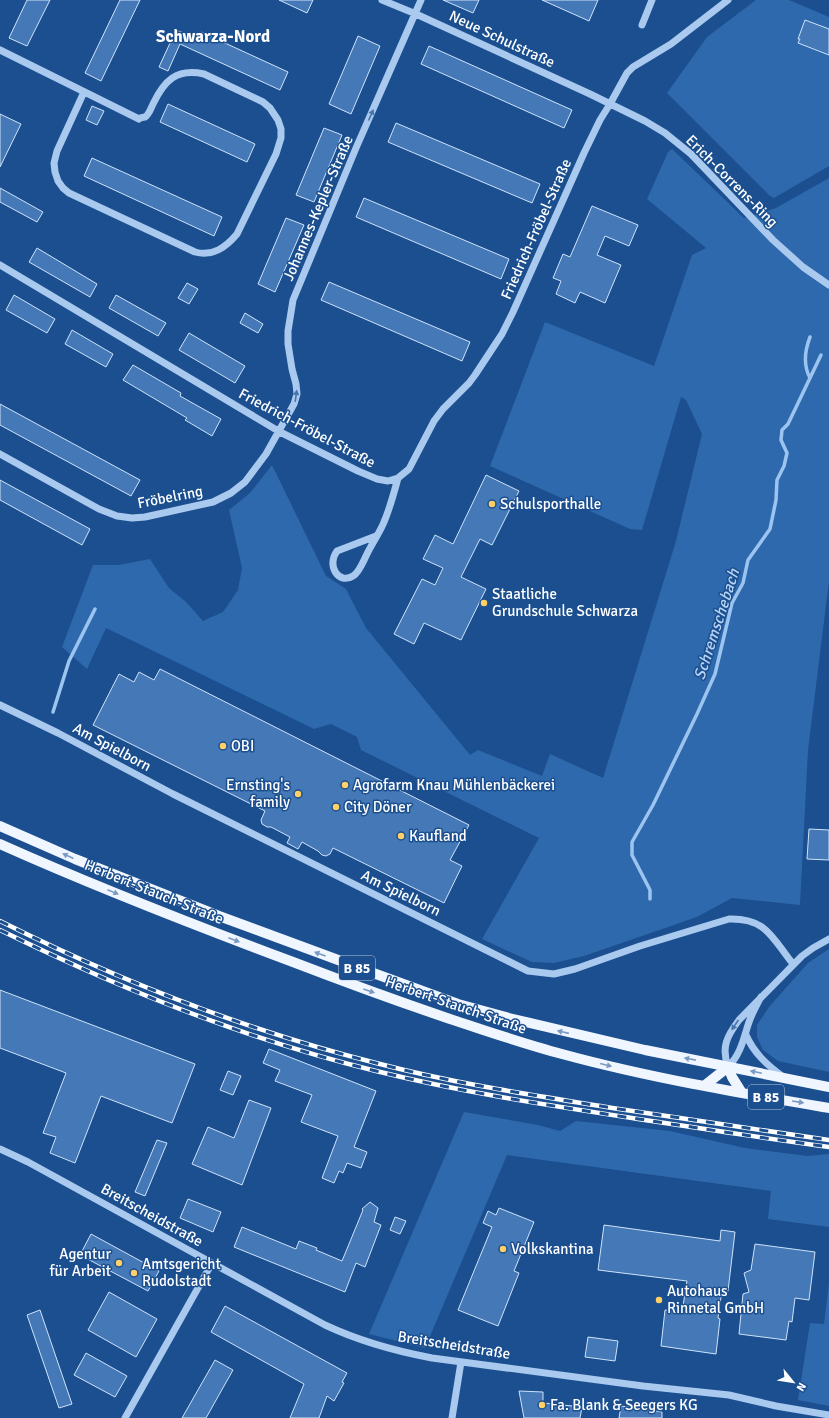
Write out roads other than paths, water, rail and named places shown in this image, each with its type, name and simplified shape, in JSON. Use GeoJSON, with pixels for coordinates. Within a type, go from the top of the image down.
{"type":"FeatureCollection","features":[{"type":"Feature","properties":{"kind":"main road","name":"Herbert-Stauch-Straße"},"geometry":{"type":"LineString","coordinates":[[0,826],[75,859],[219,916],[458,1004],[555,1030],[645,1050],[829,1087]]}},
{"type":"Feature","properties":{"kind":"main road","name":"Herbert-Stauch-Straße"},"geometry":{"type":"LineString","coordinates":[[0,844],[70,875],[197,926],[375,993],[538,1048],[626,1070],[704,1086],[829,1108]]}},
{"type":"Feature","properties":{"kind":"main road"},"geometry":{"type":"LineString","coordinates":[[704,1086],[728,1067],[732,1077],[742,1093]]}},
{"type":"Feature","properties":{"kind":"street","name":"Neue Schulstraße"},"geometry":{"type":"LineString","coordinates":[[382,0],[416,14],[610,104]]}},
{"type":"Feature","properties":{"kind":"street","name":"Johannes-Kepler-Straße"},"geometry":{"type":"LineString","coordinates":[[280,432],[294,404],[297,394],[288,344],[293,300],[356,148],[421,0]]}},
{"type":"Feature","properties":{"kind":"street"},"geometry":{"type":"LineString","coordinates":[[642,25],[652,0]]}},
{"type":"Feature","properties":{"kind":"street","name":"Friedrich-Fröbel-Straße"},"geometry":{"type":"LineString","coordinates":[[0,265],[280,432],[358,472],[377,479],[388,481],[398,478],[411,465],[438,415],[469,383],[502,334],[584,153],[600,120],[627,73],[632,67],[671,44],[728,0]]}},
{"type":"Feature","properties":{"kind":"street"},"geometry":{"type":"LineString","coordinates":[[0,50],[139,118],[145,117],[148,113],[165,83],[178,76],[196,72],[204,74],[256,98],[270,108],[278,120],[281,129],[281,138],[276,154],[237,234],[231,241],[216,251],[207,253],[195,252],[69,193],[63,188],[55,172],[54,163],[57,151],[84,92]]}},
{"type":"Feature","properties":{"kind":"street","name":"Erich-Correns-Ring"},"geometry":{"type":"LineString","coordinates":[[610,104],[645,121],[665,133],[682,147],[725,189],[773,240],[803,267],[829,285]]}},
{"type":"Feature","properties":{"kind":"street","name":"Fröbelring"},"geometry":{"type":"LineString","coordinates":[[0,454],[99,509],[117,516],[132,518],[213,502],[231,493],[245,482],[280,432]]}},
{"type":"Feature","properties":{"kind":"street"},"geometry":{"type":"LineString","coordinates":[[376,536],[337,551],[333,556],[332,563],[336,574],[343,577],[349,577],[354,576],[358,571],[384,522],[398,478]]}},
{"type":"Feature","properties":{"kind":"street","name":"Am Spielborn"},"geometry":{"type":"LineString","coordinates":[[0,705],[58,733],[172,794],[528,971],[554,974],[575,969],[640,946],[729,919],[743,918],[758,924],[772,935],[793,964]]}},
{"type":"Feature","properties":{"kind":"street"},"geometry":{"type":"LineString","coordinates":[[728,1067],[725,1048],[729,1035],[739,1020],[793,964],[813,948],[829,939]]}},
{"type":"Feature","properties":{"kind":"street"},"geometry":{"type":"LineString","coordinates":[[728,1067],[738,1054],[746,1035],[748,1024],[761,997]]}},
{"type":"Feature","properties":{"kind":"street"},"geometry":{"type":"LineString","coordinates":[[746,1035],[754,1051],[761,1059],[784,1078]]}},
{"type":"Feature","properties":{"kind":"street","name":"Breitscheidstraße"},"geometry":{"type":"LineString","coordinates":[[0,1149],[28,1162],[341,1333],[403,1352],[461,1362],[516,1368],[596,1380],[729,1395],[824,1416]]}},
{"type":"Feature","properties":{"kind":"street"},"geometry":{"type":"LineString","coordinates":[[125,1418],[212,1263]]}},
{"type":"Feature","properties":{"kind":"street"},"geometry":{"type":"LineString","coordinates":[[452,1418],[461,1362]]}},
{"type":"Feature","properties":{"kind":"waterway"},"geometry":{"type":"LineString","coordinates":[[810,337],[807,347],[806,368],[810,378]]}},
{"type":"Feature","properties":{"kind":"waterway","name":"Schremschebach"},"geometry":{"type":"LineString","coordinates":[[650,899],[650,890],[632,855],[632,842],[653,805],[715,674],[732,603],[743,583],[748,560],[770,529],[776,500],[777,480],[784,466],[787,453],[781,440],[782,430],[788,424],[821,355]]}},
{"type":"Feature","properties":{"kind":"waterway"},"geometry":{"type":"LineString","coordinates":[[53,712],[69,661],[95,609]]}},
{"type":"Feature","properties":{"kind":"railway"},"geometry":{"type":"LineString","coordinates":[[0,921],[91,964],[184,1002],[279,1035],[376,1063],[436,1077],[528,1094],[829,1140]]}},
{"type":"Feature","properties":{"kind":"railway"},"geometry":{"type":"LineString","coordinates":[[0,930],[45,952],[184,1011],[279,1044],[376,1071],[472,1092],[536,1103],[829,1147]]}},
{"type":"Feature","properties":{"kind":"place","name":"Schulsporthalle"},"geometry":{"type":"Point","coordinates":[492,504]}},
{"type":"Feature","properties":{"kind":"place","name":"Staatliche Grundschule Schwarza"},"geometry":{"type":"Point","coordinates":[484,603]}},
{"type":"Feature","properties":{"kind":"place","name":"OBI"},"geometry":{"type":"Point","coordinates":[223,746]}},
{"type":"Feature","properties":{"kind":"place","name":"Agrofarm Knau Mühlenbäckerei"},"geometry":{"type":"Point","coordinates":[345,785]}},
{"type":"Feature","properties":{"kind":"place","name":"Ernsting's family"},"geometry":{"type":"Point","coordinates":[298,794]}},
{"type":"Feature","properties":{"kind":"place","name":"City Döner"},"geometry":{"type":"Point","coordinates":[336,807]}},
{"type":"Feature","properties":{"kind":"place","name":"Kaufland"},"geometry":{"type":"Point","coordinates":[401,836]}},
{"type":"Feature","properties":{"kind":"place","name":"Volkskantina"},"geometry":{"type":"Point","coordinates":[503,1249]}},
{"type":"Feature","properties":{"kind":"place","name":"Agentur für Arbeit"},"geometry":{"type":"Point","coordinates":[119,1263]}},
{"type":"Feature","properties":{"kind":"place","name":"Amtsgericht Rudolstadt"},"geometry":{"type":"Point","coordinates":[134,1273]}},
{"type":"Feature","properties":{"kind":"place","name":"Autohaus Rinnetal GmbH"},"geometry":{"type":"Point","coordinates":[659,1300]}},
{"type":"Feature","properties":{"kind":"place","name":"Fa. Blank & Seegers KG"},"geometry":{"type":"Point","coordinates":[542,1405]}},
{"type":"Feature","properties":{"kind":"district","name":"Schwarza-Nord"},"geometry":{"type":"Point","coordinates":[213,36]}}]}
